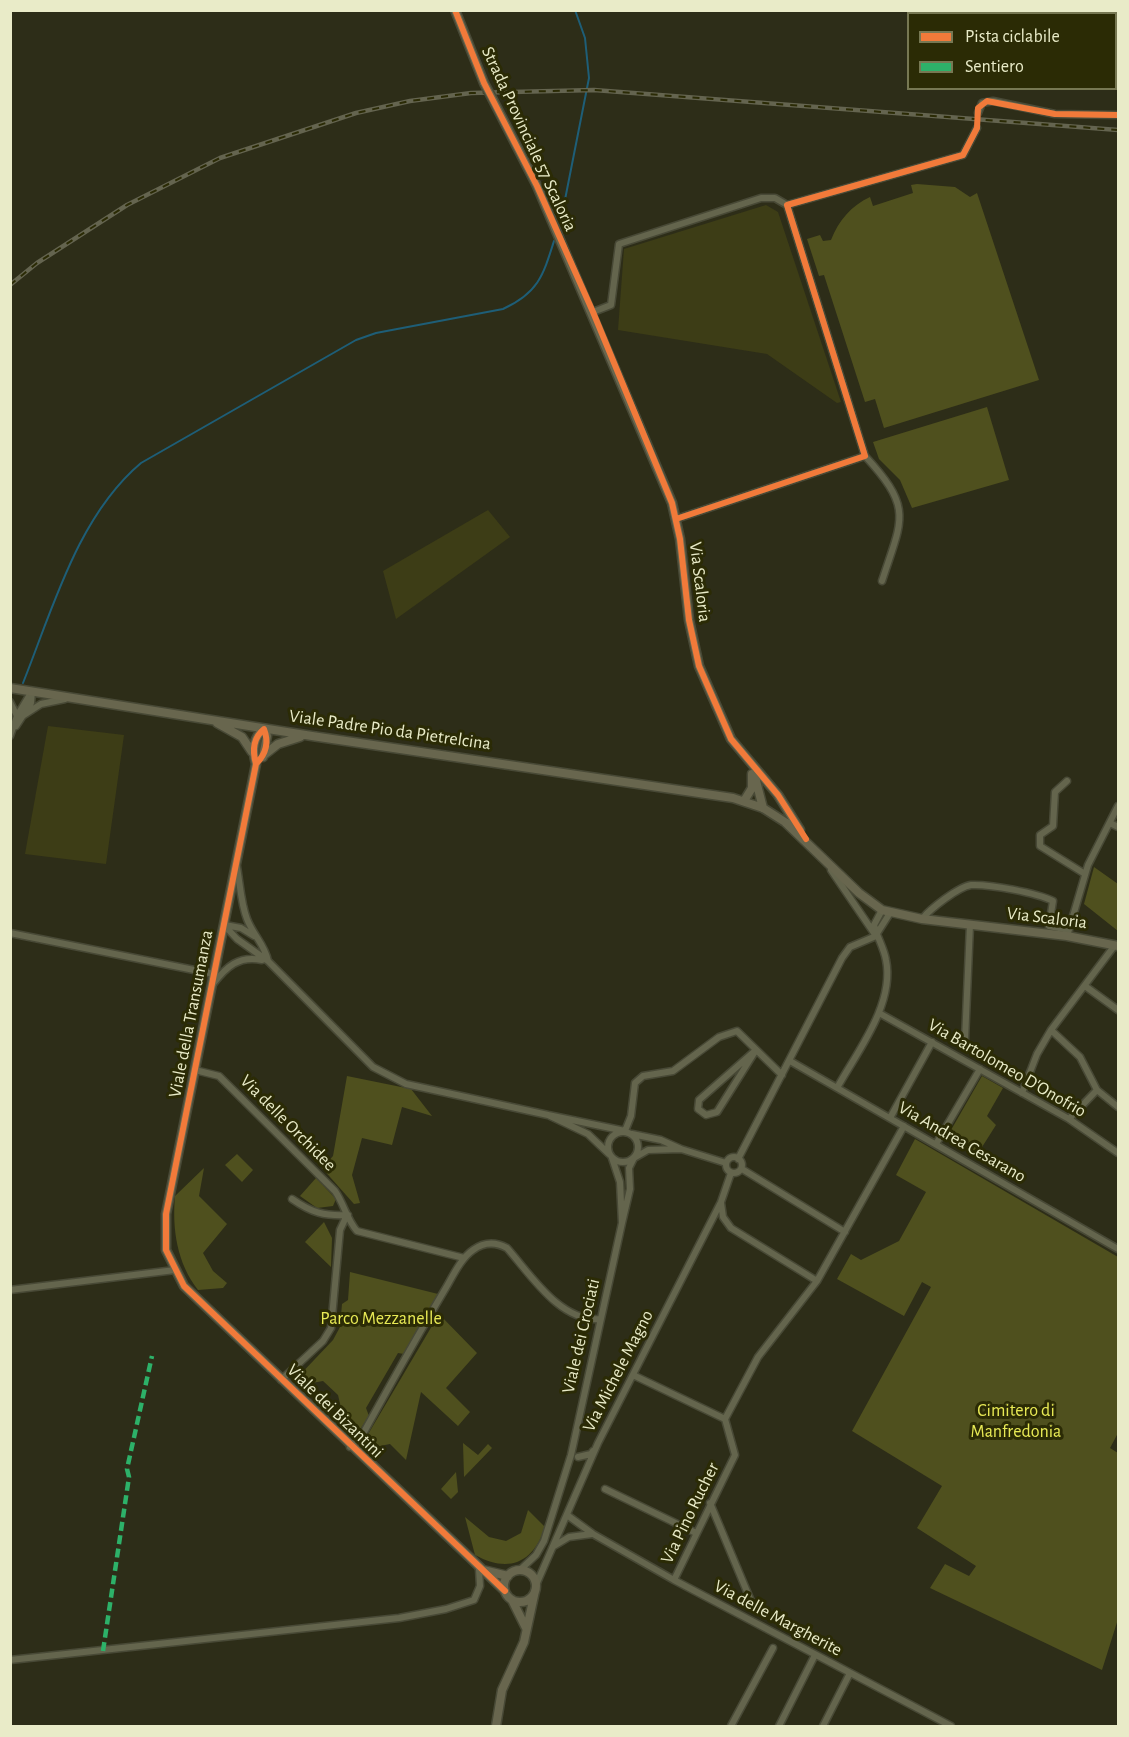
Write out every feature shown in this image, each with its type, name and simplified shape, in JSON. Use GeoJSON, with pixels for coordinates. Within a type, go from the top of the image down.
{"type":"FeatureCollection","features":[{"type":"Feature","properties":{"kind":"street","name":"Strada Provinciale 57 Scaloria"},"geometry":{"type":"LineString","coordinates":[[455,10],[484,83],[537,186],[593,312]]}},
{"type":"Feature","properties":{"kind":"street"},"geometry":{"type":"LineString","coordinates":[[978,113],[982,103],[993,101],[1055,114],[1119,115]]}},
{"type":"Feature","properties":{"kind":"street"},"geometry":{"type":"LineString","coordinates":[[787,205],[963,155],[977,128]]}},
{"type":"Feature","properties":{"kind":"street"},"geometry":{"type":"LineString","coordinates":[[593,312],[611,305],[619,244],[761,198],[775,198],[787,205],[865,456],[881,473],[900,510],[902,521],[882,581]]}},
{"type":"Feature","properties":{"kind":"street","name":"Via Scaloria"},"geometry":{"type":"LineString","coordinates":[[593,312],[672,503],[689,620],[699,666],[731,739],[752,767],[778,795],[806,839],[871,903],[886,912],[970,925],[1068,933],[1117,945]]}},
{"type":"Feature","properties":{"kind":"street"},"geometry":{"type":"LineString","coordinates":[[676,519],[865,456]]}},
{"type":"Feature","properties":{"kind":"street","name":"Viale Padre Pio da Pietrelcina"},"geometry":{"type":"LineString","coordinates":[[10,688],[264,729],[711,794],[744,801]]}},
{"type":"Feature","properties":{"kind":"street"},"geometry":{"type":"LineString","coordinates":[[12,733],[32,692]]}},
{"type":"Feature","properties":{"kind":"street"},"geometry":{"type":"LineString","coordinates":[[20,715],[41,704],[69,698]]}},
{"type":"Feature","properties":{"kind":"street"},"geometry":{"type":"LineString","coordinates":[[10,702],[20,715]]}},
{"type":"Feature","properties":{"kind":"street","name":"Viale della Transumanza"},"geometry":{"type":"LineString","coordinates":[[175,1270],[166,1250],[166,1214],[256,764],[252,752],[242,737],[211,720]]}},
{"type":"Feature","properties":{"kind":"street"},"geometry":{"type":"LineString","coordinates":[[252,752],[257,735],[264,729],[267,736],[264,755]]}},
{"type":"Feature","properties":{"kind":"street"},"geometry":{"type":"LineString","coordinates":[[256,764],[278,744],[290,738],[312,736]]}},
{"type":"Feature","properties":{"kind":"street"},"geometry":{"type":"LineString","coordinates":[[744,801],[752,788],[752,767]]}},
{"type":"Feature","properties":{"kind":"street","name":"Via Scaloria"},"geometry":{"type":"LineString","coordinates":[[752,767],[761,789],[763,808]]}},
{"type":"Feature","properties":{"kind":"street"},"geometry":{"type":"LineString","coordinates":[[1067,781],[1055,792],[1053,826],[1040,835],[1040,846],[1085,874]]}},
{"type":"Feature","properties":{"kind":"street"},"geometry":{"type":"LineString","coordinates":[[763,808],[778,795]]}},
{"type":"Feature","properties":{"kind":"street","name":"Via Scaloria"},"geometry":{"type":"LineString","coordinates":[[744,801],[763,808],[806,839]]}},
{"type":"Feature","properties":{"kind":"street"},"geometry":{"type":"LineString","coordinates":[[922,919],[930,908],[969,885],[1040,894],[1053,901],[1049,926],[1068,933],[1085,874],[1119,806]]}},
{"type":"Feature","properties":{"kind":"street"},"geometry":{"type":"LineString","coordinates":[[1110,823],[1119,827]]}},
{"type":"Feature","properties":{"kind":"street","name":"Via Scaloria"},"geometry":{"type":"LineString","coordinates":[[824,859],[876,936],[886,960],[887,986],[879,1013],[837,1088]]}},
{"type":"Feature","properties":{"kind":"street"},"geometry":{"type":"LineString","coordinates":[[237,862],[246,917],[254,937]]}},
{"type":"Feature","properties":{"kind":"street"},"geometry":{"type":"LineString","coordinates":[[845,1232],[741,1169],[738,1159],[843,958],[850,947],[876,936],[874,925],[886,912]]}},
{"type":"Feature","properties":{"kind":"street"},"geometry":{"type":"LineString","coordinates":[[224,925],[241,928],[254,937],[265,948],[268,961]]}},
{"type":"Feature","properties":{"kind":"street"},"geometry":{"type":"LineString","coordinates":[[224,925],[237,939],[268,961],[374,1067],[406,1084],[661,1140],[681,1149],[726,1163]]}},
{"type":"Feature","properties":{"kind":"street"},"geometry":{"type":"LineString","coordinates":[[965,1040],[970,925]]}},
{"type":"Feature","properties":{"kind":"street"},"geometry":{"type":"LineString","coordinates":[[10,933],[214,974]]}},
{"type":"Feature","properties":{"kind":"street"},"geometry":{"type":"LineString","coordinates":[[1023,1093],[1037,1054],[1051,1030],[1117,945]]}},
{"type":"Feature","properties":{"kind":"street"},"geometry":{"type":"LineString","coordinates":[[212,986],[222,972],[238,960],[254,958],[268,961]]}},
{"type":"Feature","properties":{"kind":"street"},"geometry":{"type":"LineString","coordinates":[[1085,986],[1119,1010]]}},
{"type":"Feature","properties":{"kind":"street","name":"Via Bartolomeo D'Onofrio"},"geometry":{"type":"LineString","coordinates":[[879,1013],[1069,1119],[1119,1153]]}},
{"type":"Feature","properties":{"kind":"street"},"geometry":{"type":"LineString","coordinates":[[1051,1030],[1080,1058],[1097,1090],[1119,1107]]}},
{"type":"Feature","properties":{"kind":"street"},"geometry":{"type":"LineString","coordinates":[[628,1133],[635,1083],[643,1076],[673,1071],[719,1037],[737,1031],[783,1075]]}},
{"type":"Feature","properties":{"kind":"street"},"geometry":{"type":"LineString","coordinates":[[890,1118],[932,1042]]}},
{"type":"Feature","properties":{"kind":"street"},"geometry":{"type":"LineString","coordinates":[[756,1050],[717,1112],[706,1115],[698,1109],[699,1100],[756,1050]]}},
{"type":"Feature","properties":{"kind":"street","name":"Via Andrea Cesarano"},"geometry":{"type":"LineString","coordinates":[[790,1061],[1119,1248]]}},
{"type":"Feature","properties":{"kind":"street"},"geometry":{"type":"LineString","coordinates":[[936,1144],[980,1069]]}},
{"type":"Feature","properties":{"kind":"street","name":"Via delle Orchidee"},"geometry":{"type":"LineString","coordinates":[[195,1070],[219,1076],[335,1191],[351,1224],[357,1231],[464,1258]]}},
{"type":"Feature","properties":{"kind":"street"},"geometry":{"type":"LineString","coordinates":[[1069,1119],[1097,1090]]}},
{"type":"Feature","properties":{"kind":"street"},"geometry":{"type":"LineString","coordinates":[[548,1115],[588,1134],[610,1156],[620,1162],[634,1158],[648,1149],[681,1149]]}},
{"type":"Feature","properties":{"kind":"street"},"geometry":{"type":"LineString","coordinates":[[633,1375],[725,1419],[758,1357],[817,1281],[904,1126]]}},
{"type":"Feature","properties":{"kind":"street"},"geometry":{"type":"LineString","coordinates":[[610,1156],[608,1144],[612,1136],[628,1133]]}},
{"type":"Feature","properties":{"kind":"street","name":"Viale dei Crociati"},"geometry":{"type":"LineString","coordinates":[[520,1570],[529,1563],[544,1542],[574,1456],[600,1318],[630,1189],[628,1168],[638,1146],[628,1133]]}},
{"type":"Feature","properties":{"kind":"street","name":"Viale dei Crociati"},"geometry":{"type":"LineString","coordinates":[[610,1156],[620,1182],[622,1223]]}},
{"type":"Feature","properties":{"kind":"street"},"geometry":{"type":"LineString","coordinates":[[726,1163],[731,1158],[738,1159]]}},
{"type":"Feature","properties":{"kind":"street"},"geometry":{"type":"LineString","coordinates":[[726,1163],[726,1168],[731,1173],[737,1173],[741,1169]]}},
{"type":"Feature","properties":{"kind":"street","name":"Via Michele Magno"},"geometry":{"type":"LineString","coordinates":[[536,1588],[598,1443],[721,1202],[731,1173]]}},
{"type":"Feature","properties":{"kind":"street"},"geometry":{"type":"LineString","coordinates":[[292,1199],[309,1211],[324,1216],[348,1215]]}},
{"type":"Feature","properties":{"kind":"street"},"geometry":{"type":"LineString","coordinates":[[721,1202],[723,1217],[730,1228],[817,1281]]}},
{"type":"Feature","properties":{"kind":"street"},"geometry":{"type":"LineString","coordinates":[[281,1380],[323,1341],[331,1328],[340,1230],[348,1215]]}},
{"type":"Feature","properties":{"kind":"street"},"geometry":{"type":"LineString","coordinates":[[350,1446],[364,1432],[464,1258],[480,1247],[498,1243],[507,1248],[569,1314],[585,1320],[600,1318]]}},
{"type":"Feature","properties":{"kind":"street"},"geometry":{"type":"LineString","coordinates":[[10,1290],[175,1270]]}},
{"type":"Feature","properties":{"kind":"street","name":"Viale dei Bizantini"},"geometry":{"type":"LineString","coordinates":[[175,1270],[183,1286],[505,1591]]}},
{"type":"Feature","properties":{"kind":"street","name":"Via Pino Rucher"},"geometry":{"type":"LineString","coordinates":[[674,1580],[735,1455],[725,1419]]}},
{"type":"Feature","properties":{"kind":"street"},"geometry":{"type":"LineString","coordinates":[[585,1474],[574,1456],[591,1454],[598,1443]]}},
{"type":"Feature","properties":{"kind":"street"},"geometry":{"type":"LineString","coordinates":[[605,1490],[696,1533]]}},
{"type":"Feature","properties":{"kind":"street"},"geometry":{"type":"LineString","coordinates":[[710,1503],[751,1602]]}},
{"type":"Feature","properties":{"kind":"street","name":"Via delle Margherite"},"geometry":{"type":"LineString","coordinates":[[567,1515],[593,1534],[674,1580],[951,1726]]}},
{"type":"Feature","properties":{"kind":"street"},"geometry":{"type":"LineString","coordinates":[[552,1548],[568,1537],[593,1534]]}},
{"type":"Feature","properties":{"kind":"street"},"geometry":{"type":"LineString","coordinates":[[10,1660],[399,1618],[446,1609],[474,1600],[480,1586],[480,1569]]}},
{"type":"Feature","properties":{"kind":"street","name":"Viale dei Bizantini"},"geometry":{"type":"LineString","coordinates":[[480,1569],[508,1576]]}},
{"type":"Feature","properties":{"kind":"street"},"geometry":{"type":"LineString","coordinates":[[496,1726],[501,1690],[526,1632],[536,1588],[529,1573],[520,1570],[508,1576],[505,1591],[523,1619],[526,1632]]}},
{"type":"Feature","properties":{"kind":"street"},"geometry":{"type":"LineString","coordinates":[[512,1600],[526,1601],[536,1588]]}},
{"type":"Feature","properties":{"kind":"street"},"geometry":{"type":"LineString","coordinates":[[731,1726],[773,1648]]}},
{"type":"Feature","properties":{"kind":"street"},"geometry":{"type":"LineString","coordinates":[[779,1726],[815,1655]]}},
{"type":"Feature","properties":{"kind":"street"},"geometry":{"type":"LineString","coordinates":[[823,1726],[850,1673]]}},
{"type":"Feature","properties":{"kind":"shaded area"},"geometry":{"type":"Polygon","coordinates":[[[766,205],[778,212],[841,402],[837,403],[767,354],[618,330],[624,249],[766,205]]]}},
{"type":"Feature","properties":{"kind":"shaded area"},"geometry":{"type":"Polygon","coordinates":[[[488,510],[510,537],[396,619],[383,571],[488,510]]]}},
{"type":"Feature","properties":{"kind":"shaded area"},"geometry":{"type":"Polygon","coordinates":[[[48,726],[124,735],[106,864],[25,854],[48,726]]]}},
{"type":"Feature","properties":{"kind":"green space"},"geometry":{"type":"Polygon","coordinates":[[[911,185],[955,187],[970,197],[977,193],[1039,380],[884,428],[875,399],[865,402],[824,275],[819,276],[807,239],[820,235],[823,241],[831,240],[846,214],[863,201],[870,197],[873,206],[913,193],[911,185]]]}},
{"type":"Feature","properties":{"kind":"green space"},"geometry":{"type":"Polygon","coordinates":[[[987,407],[1009,480],[912,508],[900,480],[879,459],[873,442],[987,407]]]}},
{"type":"Feature","properties":{"kind":"green space"},"geometry":{"type":"Polygon","coordinates":[[[1094,867],[1118,884],[1118,931],[1084,904],[1094,867]]]}},
{"type":"Feature","properties":{"kind":"green space"},"geometry":{"type":"Polygon","coordinates":[[[347,1076],[411,1089],[432,1116],[402,1107],[392,1145],[362,1138],[352,1175],[360,1203],[354,1204],[322,1168],[333,1156],[347,1076]]]}},
{"type":"Feature","properties":{"kind":"green space"},"geometry":{"type":"Polygon","coordinates":[[[982,1076],[1003,1088],[987,1116],[996,1125],[977,1155],[947,1137],[982,1076]]]}},
{"type":"Feature","properties":{"kind":"green space","name":"Cimitero di Manfredonia"},"geometry":{"type":"Polygon","coordinates":[[[915,1139],[1118,1257],[1118,1433],[1110,1448],[1118,1453],[1118,1619],[1102,1670],[930,1588],[945,1564],[969,1576],[976,1566],[917,1528],[942,1486],[852,1431],[931,1287],[922,1282],[904,1316],[837,1279],[851,1254],[861,1260],[899,1241],[926,1192],[896,1175],[915,1139]]]}},
{"type":"Feature","properties":{"kind":"green space"},"geometry":{"type":"Polygon","coordinates":[[[237,1154],[253,1170],[242,1182],[225,1165],[237,1154]]]}},
{"type":"Feature","properties":{"kind":"green space"},"geometry":{"type":"Polygon","coordinates":[[[204,1168],[199,1196],[227,1224],[203,1253],[213,1271],[227,1283],[223,1288],[198,1290],[185,1269],[181,1257],[175,1233],[174,1208],[175,1196],[204,1168]]]}},
{"type":"Feature","properties":{"kind":"green space"},"geometry":{"type":"Polygon","coordinates":[[[316,1178],[336,1199],[333,1206],[317,1208],[300,1196],[316,1178]]]}},
{"type":"Feature","properties":{"kind":"green space"},"geometry":{"type":"Polygon","coordinates":[[[324,1222],[332,1238],[331,1267],[305,1242],[324,1222]]]}},
{"type":"Feature","properties":{"kind":"green space","name":"Parco Mezzanelle"},"geometry":{"type":"Polygon","coordinates":[[[350,1272],[438,1294],[404,1354],[398,1353],[366,1408],[369,1416],[361,1428],[352,1433],[346,1429],[338,1395],[323,1381],[301,1385],[296,1379],[333,1340],[340,1327],[342,1304],[348,1300],[350,1272]]]}},
{"type":"Feature","properties":{"kind":"green space"},"geometry":{"type":"Polygon","coordinates":[[[439,1314],[477,1353],[446,1388],[470,1412],[458,1426],[421,1392],[406,1460],[390,1444],[365,1449],[360,1444],[367,1436],[439,1314]]]}},
{"type":"Feature","properties":{"kind":"green space"},"geometry":{"type":"Polygon","coordinates":[[[463,1443],[478,1455],[488,1444],[492,1448],[464,1477],[463,1443]]]}},
{"type":"Feature","properties":{"kind":"green space"},"geometry":{"type":"Polygon","coordinates":[[[456,1472],[458,1492],[451,1499],[441,1489],[456,1472]]]}},
{"type":"Feature","properties":{"kind":"green space"},"geometry":{"type":"Polygon","coordinates":[[[528,1510],[545,1527],[534,1550],[526,1557],[508,1564],[475,1555],[465,1517],[489,1537],[506,1541],[521,1533],[528,1510]]]}},
{"type":"Feature","properties":{"kind":"waterway"},"geometry":{"type":"LineString","coordinates":[[560,225],[589,78],[585,38],[575,10]]}},
{"type":"Feature","properties":{"kind":"waterway"},"geometry":{"type":"LineString","coordinates":[[23,683],[57,594],[84,536],[100,509],[141,463],[356,340],[376,333],[503,309],[515,303],[532,290],[538,282],[554,241]]}},
{"type":"Feature","properties":{"kind":"tunnel"},"geometry":{"type":"LineString","coordinates":[[977,128],[978,113]]}},
{"type":"Feature","properties":{"kind":"railway"},"geometry":{"type":"LineString","coordinates":[[10,285],[37,263],[127,205],[220,158],[356,113],[410,101],[471,93],[594,90],[1118,130]]}},
{"type":"Feature","properties":{"kind":"marked path"},"geometry":{"type":"LineString","coordinates":[[103,1651],[129,1477],[127,1469],[152,1356]]}},
{"type":"Feature","properties":{"kind":"cycle path"},"geometry":{"type":"LineString","coordinates":[[455,10],[484,83],[537,186],[593,312],[672,503],[680,539],[689,620],[699,666],[731,739],[778,795],[806,839]]}},
{"type":"Feature","properties":{"kind":"cycle path"},"geometry":{"type":"LineString","coordinates":[[676,519],[865,456],[787,205],[963,155],[977,128],[978,108],[987,101],[1055,114],[1118,115]]}},
{"type":"Feature","properties":{"kind":"cycle path"},"geometry":{"type":"LineString","coordinates":[[256,764],[266,748],[264,729],[254,745],[256,764],[166,1214],[166,1250],[184,1286],[505,1591]]}}]}
